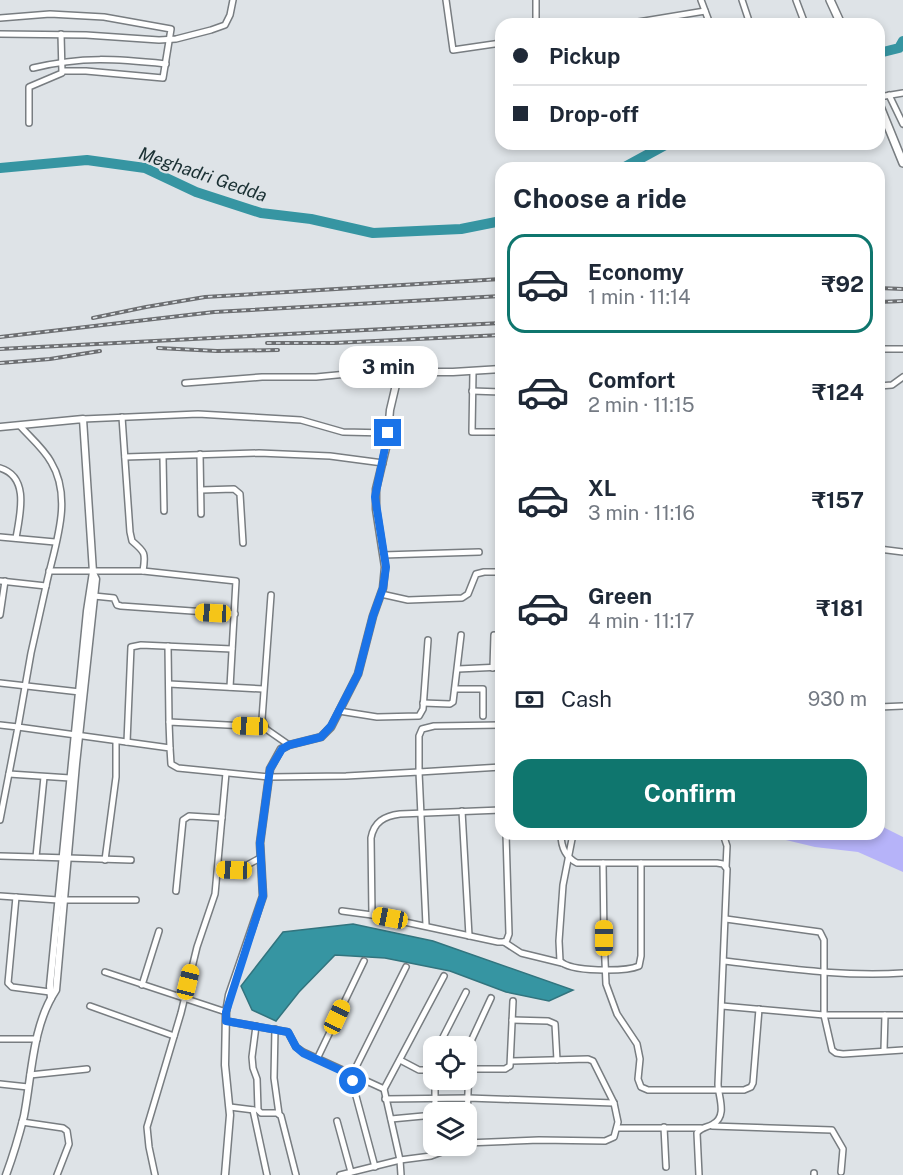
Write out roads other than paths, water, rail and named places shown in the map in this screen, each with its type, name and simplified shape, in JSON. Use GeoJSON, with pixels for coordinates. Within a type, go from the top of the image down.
{"type":"FeatureCollection","features":[{"type":"Feature","properties":{"kind":"main road"},"geometry":{"type":"LineString","coordinates":[[830,0],[838,18]]}},
{"type":"Feature","properties":{"kind":"main road"},"geometry":{"type":"LineString","coordinates":[[885,119],[903,163]]}},
{"type":"Feature","properties":{"kind":"street"},"geometry":{"type":"LineString","coordinates":[[0,34],[171,39],[221,27],[228,22],[233,0]]}},
{"type":"Feature","properties":{"kind":"street"},"geometry":{"type":"LineString","coordinates":[[446,0],[453,50],[495,44]]}},
{"type":"Feature","properties":{"kind":"street"},"geometry":{"type":"LineString","coordinates":[[536,0],[536,18]]}},
{"type":"Feature","properties":{"kind":"street"},"geometry":{"type":"LineString","coordinates":[[701,0],[708,18]]}},
{"type":"Feature","properties":{"kind":"street"},"geometry":{"type":"LineString","coordinates":[[742,0],[748,18]]}},
{"type":"Feature","properties":{"kind":"street"},"geometry":{"type":"LineString","coordinates":[[796,0],[803,18]]}},
{"type":"Feature","properties":{"kind":"street"},"geometry":{"type":"LineString","coordinates":[[675,18],[705,11]]}},
{"type":"Feature","properties":{"kind":"street"},"geometry":{"type":"LineString","coordinates":[[0,18],[51,14],[104,16],[171,29],[164,77],[161,79],[86,71],[63,71]]}},
{"type":"Feature","properties":{"kind":"street"},"geometry":{"type":"LineString","coordinates":[[28,123],[29,87],[60,75],[63,71],[61,34]]}},
{"type":"Feature","properties":{"kind":"street"},"geometry":{"type":"LineString","coordinates":[[33,68],[63,61],[100,59],[166,64]]}},
{"type":"Feature","properties":{"kind":"street"},"geometry":{"type":"LineString","coordinates":[[885,96],[903,93]]}},
{"type":"Feature","properties":{"kind":"street"},"geometry":{"type":"LineString","coordinates":[[889,95],[903,124]]}},
{"type":"Feature","properties":{"kind":"street"},"geometry":{"type":"LineString","coordinates":[[885,349],[903,349]]}},
{"type":"Feature","properties":{"kind":"street"},"geometry":{"type":"LineString","coordinates":[[185,383],[262,377],[316,377],[368,372],[473,372],[495,370]]}},
{"type":"Feature","properties":{"kind":"street"},"geometry":{"type":"LineString","coordinates":[[225,1175],[230,1107],[225,1073],[226,1012],[263,896],[260,858],[261,828],[269,777],[277,754],[289,745],[321,737],[331,726],[358,674],[386,573],[375,497],[399,372]]}},
{"type":"Feature","properties":{"kind":"street"},"geometry":{"type":"LineString","coordinates":[[473,372],[472,432],[495,432]]}},
{"type":"Feature","properties":{"kind":"street"},"geometry":{"type":"LineString","coordinates":[[885,386],[892,385],[903,377]]}},
{"type":"Feature","properties":{"kind":"street"},"geometry":{"type":"LineString","coordinates":[[472,391],[495,392]]}},
{"type":"Feature","properties":{"kind":"street"},"geometry":{"type":"LineString","coordinates":[[0,427],[83,419],[198,414],[308,421],[343,432],[388,433]]}},
{"type":"Feature","properties":{"kind":"street"},"geometry":{"type":"LineString","coordinates":[[122,417],[130,532],[132,541],[144,553],[143,571]]}},
{"type":"Feature","properties":{"kind":"street"},"geometry":{"type":"LineString","coordinates":[[65,859],[70,778],[77,737],[87,611],[93,572],[83,419]]}},
{"type":"Feature","properties":{"kind":"street"},"geometry":{"type":"LineString","coordinates":[[0,820],[63,501],[59,480],[51,461],[20,426]]}},
{"type":"Feature","properties":{"kind":"street"},"geometry":{"type":"LineString","coordinates":[[125,457],[280,453],[330,456],[382,463]]}},
{"type":"Feature","properties":{"kind":"street"},"geometry":{"type":"LineString","coordinates":[[200,454],[201,514]]}},
{"type":"Feature","properties":{"kind":"street"},"geometry":{"type":"LineString","coordinates":[[163,456],[164,511]]}},
{"type":"Feature","properties":{"kind":"street"},"geometry":{"type":"LineString","coordinates":[[0,468],[10,473],[20,492],[21,502],[16,537]]}},
{"type":"Feature","properties":{"kind":"street"},"geometry":{"type":"LineString","coordinates":[[201,490],[234,489],[240,494],[243,543]]}},
{"type":"Feature","properties":{"kind":"street"},"geometry":{"type":"LineString","coordinates":[[0,537],[55,542]]}},
{"type":"Feature","properties":{"kind":"street"},"geometry":{"type":"LineString","coordinates":[[885,550],[903,552]]}},
{"type":"Feature","properties":{"kind":"street"},"geometry":{"type":"LineString","coordinates":[[383,555],[479,552]]}},
{"type":"Feature","properties":{"kind":"street"},"geometry":{"type":"LineString","coordinates":[[49,571],[143,571],[236,581],[230,687]]}},
{"type":"Feature","properties":{"kind":"street"},"geometry":{"type":"LineString","coordinates":[[6,1175],[22,1122],[37,1039],[51,995],[56,990],[61,900],[96,579],[93,572]]}},
{"type":"Feature","properties":{"kind":"street"},"geometry":{"type":"LineString","coordinates":[[381,594],[408,600],[462,598],[468,594],[476,574],[495,572]]}},
{"type":"Feature","properties":{"kind":"street"},"geometry":{"type":"LineString","coordinates":[[0,615],[2,581],[46,586]]}},
{"type":"Feature","properties":{"kind":"street"},"geometry":{"type":"LineString","coordinates":[[264,727],[263,689],[272,595]]}},
{"type":"Feature","properties":{"kind":"street"},"geometry":{"type":"LineString","coordinates":[[94,596],[112,597],[117,605],[121,606],[235,614]]}},
{"type":"Feature","properties":{"kind":"street"},"geometry":{"type":"LineString","coordinates":[[423,703],[452,704],[458,669],[460,635]]}},
{"type":"Feature","properties":{"kind":"street"},"geometry":{"type":"LineString","coordinates":[[458,669],[493,668],[494,635]]}},
{"type":"Feature","properties":{"kind":"street"},"geometry":{"type":"LineString","coordinates":[[339,711],[377,717],[417,717],[421,715],[428,640]]}},
{"type":"Feature","properties":{"kind":"street"},"geometry":{"type":"LineString","coordinates":[[127,742],[130,650],[137,645],[232,650]]}},
{"type":"Feature","properties":{"kind":"street"},"geometry":{"type":"LineString","coordinates":[[168,646],[170,762],[175,767],[269,777],[346,776],[495,767]]}},
{"type":"Feature","properties":{"kind":"street"},"geometry":{"type":"LineString","coordinates":[[0,683],[80,692]]}},
{"type":"Feature","properties":{"kind":"street"},"geometry":{"type":"LineString","coordinates":[[169,684],[263,689]]}},
{"type":"Feature","properties":{"kind":"street"},"geometry":{"type":"LineString","coordinates":[[455,688],[483,689],[483,716]]}},
{"type":"Feature","properties":{"kind":"street"},"geometry":{"type":"LineString","coordinates":[[885,707],[903,706]]}},
{"type":"Feature","properties":{"kind":"street"},"geometry":{"type":"LineString","coordinates":[[170,722],[264,727],[289,745]]}},
{"type":"Feature","properties":{"kind":"street"},"geometry":{"type":"LineString","coordinates":[[0,725],[170,748]]}},
{"type":"Feature","properties":{"kind":"street"},"geometry":{"type":"LineString","coordinates":[[426,925],[418,736],[422,729],[434,726],[495,725]]}},
{"type":"Feature","properties":{"kind":"street"},"geometry":{"type":"LineString","coordinates":[[105,860],[116,777],[116,741]]}},
{"type":"Feature","properties":{"kind":"street"},"geometry":{"type":"LineString","coordinates":[[156,1175],[147,1128],[199,939],[215,894],[226,773]]}},
{"type":"Feature","properties":{"kind":"street"},"geometry":{"type":"LineString","coordinates":[[9,774],[70,778]]}},
{"type":"Feature","properties":{"kind":"street"},"geometry":{"type":"LineString","coordinates":[[36,857],[44,777]]}},
{"type":"Feature","properties":{"kind":"street"},"geometry":{"type":"LineString","coordinates":[[372,915],[372,831],[377,823],[386,817],[421,813],[495,810]]}},
{"type":"Feature","properties":{"kind":"street"},"geometry":{"type":"LineString","coordinates":[[462,811],[469,936]]}},
{"type":"Feature","properties":{"kind":"street"},"geometry":{"type":"LineString","coordinates":[[176,891],[183,820],[189,816],[222,818]]}},
{"type":"Feature","properties":{"kind":"street"},"geometry":{"type":"LineString","coordinates":[[504,942],[508,939],[509,934],[506,840]]}},
{"type":"Feature","properties":{"kind":"street"},"geometry":{"type":"LineString","coordinates":[[562,840],[568,856],[577,863],[717,863],[726,867]]}},
{"type":"Feature","properties":{"kind":"street"},"geometry":{"type":"LineString","coordinates":[[562,963],[559,955],[563,885],[572,840]]}},
{"type":"Feature","properties":{"kind":"street"},"geometry":{"type":"LineString","coordinates":[[711,1126],[717,1121],[721,1112],[722,1101],[718,1089],[728,875],[725,840]]}},
{"type":"Feature","properties":{"kind":"street"},"geometry":{"type":"LineString","coordinates":[[0,856],[131,860]]}},
{"type":"Feature","properties":{"kind":"street"},"geometry":{"type":"LineString","coordinates":[[218,870],[240,869],[260,858]]}},
{"type":"Feature","properties":{"kind":"street"},"geometry":{"type":"LineString","coordinates":[[603,863],[605,970],[608,992],[617,1014],[639,1049],[638,1079],[641,1087],[648,1090],[744,1090],[752,1085],[759,1009]]}},
{"type":"Feature","properties":{"kind":"street"},"geometry":{"type":"LineString","coordinates":[[342,911],[426,925],[504,942],[521,953],[577,968],[631,969],[640,963],[641,863]]}},
{"type":"Feature","properties":{"kind":"street"},"geometry":{"type":"LineString","coordinates":[[0,896],[61,900],[136,900]]}},
{"type":"Feature","properties":{"kind":"street"},"geometry":{"type":"LineString","coordinates":[[16,897],[8,983],[12,987],[51,995]]}},
{"type":"Feature","properties":{"kind":"street"},"geometry":{"type":"LineString","coordinates":[[726,919],[820,932],[824,940],[824,1015],[829,1041],[834,1052],[843,1054],[903,1050]]}},
{"type":"Feature","properties":{"kind":"street"},"geometry":{"type":"LineString","coordinates":[[142,984],[159,931]]}},
{"type":"Feature","properties":{"kind":"street"},"geometry":{"type":"LineString","coordinates":[[317,1059],[364,961]]}},
{"type":"Feature","properties":{"kind":"street"},"geometry":{"type":"LineString","coordinates":[[724,961],[823,973],[877,975],[903,973]]}},
{"type":"Feature","properties":{"kind":"street"},"geometry":{"type":"LineString","coordinates":[[375,1167],[356,1097],[353,1076],[359,1058],[406,967]]}},
{"type":"Feature","properties":{"kind":"street"},"geometry":{"type":"LineString","coordinates":[[105,972],[226,1012]]}},
{"type":"Feature","properties":{"kind":"street"},"geometry":{"type":"LineString","coordinates":[[401,1175],[400,1160],[384,1089],[444,976]]}},
{"type":"Feature","properties":{"kind":"street"},"geometry":{"type":"LineString","coordinates":[[444,1036],[466,992]]}},
{"type":"Feature","properties":{"kind":"street"},"geometry":{"type":"LineString","coordinates":[[473,1036],[490,998]]}},
{"type":"Feature","properties":{"kind":"street"},"geometry":{"type":"LineString","coordinates":[[477,1069],[507,1069],[512,1061],[513,1001]]}},
{"type":"Feature","properties":{"kind":"street"},"geometry":{"type":"LineString","coordinates":[[90,1006],[174,1036]]}},
{"type":"Feature","properties":{"kind":"street"},"geometry":{"type":"LineString","coordinates":[[722,1006],[824,1015],[903,1015]]}},
{"type":"Feature","properties":{"kind":"street"},"geometry":{"type":"LineString","coordinates":[[884,1050],[885,1015]]}},
{"type":"Feature","properties":{"kind":"street"},"geometry":{"type":"LineString","coordinates":[[512,1020],[553,1022],[556,1028],[557,1060]]}},
{"type":"Feature","properties":{"kind":"street"},"geometry":{"type":"LineString","coordinates":[[226,1021],[288,1032],[299,1050],[384,1089]]}},
{"type":"Feature","properties":{"kind":"street"},"geometry":{"type":"LineString","coordinates":[[256,1026],[252,1057],[257,1079],[256,1110],[267,1175]]}},
{"type":"Feature","properties":{"kind":"street"},"geometry":{"type":"LineString","coordinates":[[275,1029],[274,1078],[279,1114],[296,1175]]}},
{"type":"Feature","properties":{"kind":"street"},"geometry":{"type":"LineString","coordinates":[[0,1039],[37,1039]]}},
{"type":"Feature","properties":{"kind":"street"},"geometry":{"type":"LineString","coordinates":[[477,1141],[610,1140],[614,1137],[617,1128],[614,1103],[593,1061],[588,1059],[512,1061]]}},
{"type":"Feature","properties":{"kind":"street"},"geometry":{"type":"LineString","coordinates":[[400,1060],[414,1068],[423,1069]]}},
{"type":"Feature","properties":{"kind":"street"},"geometry":{"type":"LineString","coordinates":[[30,1075],[87,1069]]}},
{"type":"Feature","properties":{"kind":"street"},"geometry":{"type":"LineString","coordinates":[[0,1084],[28,1087]]}},
{"type":"Feature","properties":{"kind":"street"},"geometry":{"type":"LineString","coordinates":[[436,1090],[436,1102]]}},
{"type":"Feature","properties":{"kind":"street"},"geometry":{"type":"LineString","coordinates":[[468,1090],[468,1102]]}},
{"type":"Feature","properties":{"kind":"street"},"geometry":{"type":"LineString","coordinates":[[385,1099],[468,1098],[614,1103]]}},
{"type":"Feature","properties":{"kind":"street"},"geometry":{"type":"LineString","coordinates":[[230,1107],[279,1114]]}},
{"type":"Feature","properties":{"kind":"street"},"geometry":{"type":"LineString","coordinates":[[391,1119],[423,1115]]}},
{"type":"Feature","properties":{"kind":"street"},"geometry":{"type":"LineString","coordinates":[[337,1121],[351,1172]]}},
{"type":"Feature","properties":{"kind":"street"},"geometry":{"type":"LineString","coordinates":[[22,1122],[63,1128],[67,1131],[69,1144],[57,1175]]}},
{"type":"Feature","properties":{"kind":"street"},"geometry":{"type":"LineString","coordinates":[[617,1128],[711,1126],[832,1130],[843,1149],[841,1172]]}},
{"type":"Feature","properties":{"kind":"street"},"geometry":{"type":"LineString","coordinates":[[664,1127],[666,1167]]}},
{"type":"Feature","properties":{"kind":"street"},"geometry":{"type":"LineString","coordinates":[[699,1175],[697,1135],[701,1128]]}},
{"type":"Feature","properties":{"kind":"street"},"geometry":{"type":"LineString","coordinates":[[340,1175],[365,1172],[400,1160],[431,1156]]}},
{"type":"Feature","properties":{"kind":"water"},"geometry":{"type":"Polygon","coordinates":[[[353,924],[433,941],[573,990],[549,1001],[506,992],[450,971],[385,958],[335,955],[299,992],[276,1021],[252,1010],[241,986],[283,932],[353,924]]]}},
{"type":"Feature","properties":{"kind":"waterway","name":"Meghadri Gedda"},"geometry":{"type":"LineString","coordinates":[[885,52],[899,48],[903,41]]}},
{"type":"Feature","properties":{"kind":"waterway","name":"Meghadri Gedda"},"geometry":{"type":"LineString","coordinates":[[634,162],[656,150]]}},
{"type":"Feature","properties":{"kind":"waterway","name":"Meghadri Gedda"},"geometry":{"type":"LineString","coordinates":[[0,168],[87,160],[145,168],[196,192],[261,213],[311,219],[373,233],[461,229],[495,222]]}},
{"type":"Feature","properties":{"kind":"railway"},"geometry":{"type":"LineString","coordinates":[[93,318],[205,297],[495,279]]}},
{"type":"Feature","properties":{"kind":"railway"},"geometry":{"type":"LineString","coordinates":[[885,288],[903,289]]}},
{"type":"Feature","properties":{"kind":"railway"},"geometry":{"type":"LineString","coordinates":[[0,337],[214,312],[495,296]]}},
{"type":"Feature","properties":{"kind":"railway"},"geometry":{"type":"LineString","coordinates":[[885,302],[903,301]]}},
{"type":"Feature","properties":{"kind":"railway"},"geometry":{"type":"LineString","coordinates":[[0,349],[495,323]]}},
{"type":"Feature","properties":{"kind":"railway"},"geometry":{"type":"LineString","coordinates":[[267,343],[334,343],[495,335]]}},
{"type":"Feature","properties":{"kind":"railway"},"geometry":{"type":"LineString","coordinates":[[158,348],[217,351],[278,350]]}},
{"type":"Feature","properties":{"kind":"railway"},"geometry":{"type":"LineString","coordinates":[[0,363],[50,359],[100,351]]}}]}
